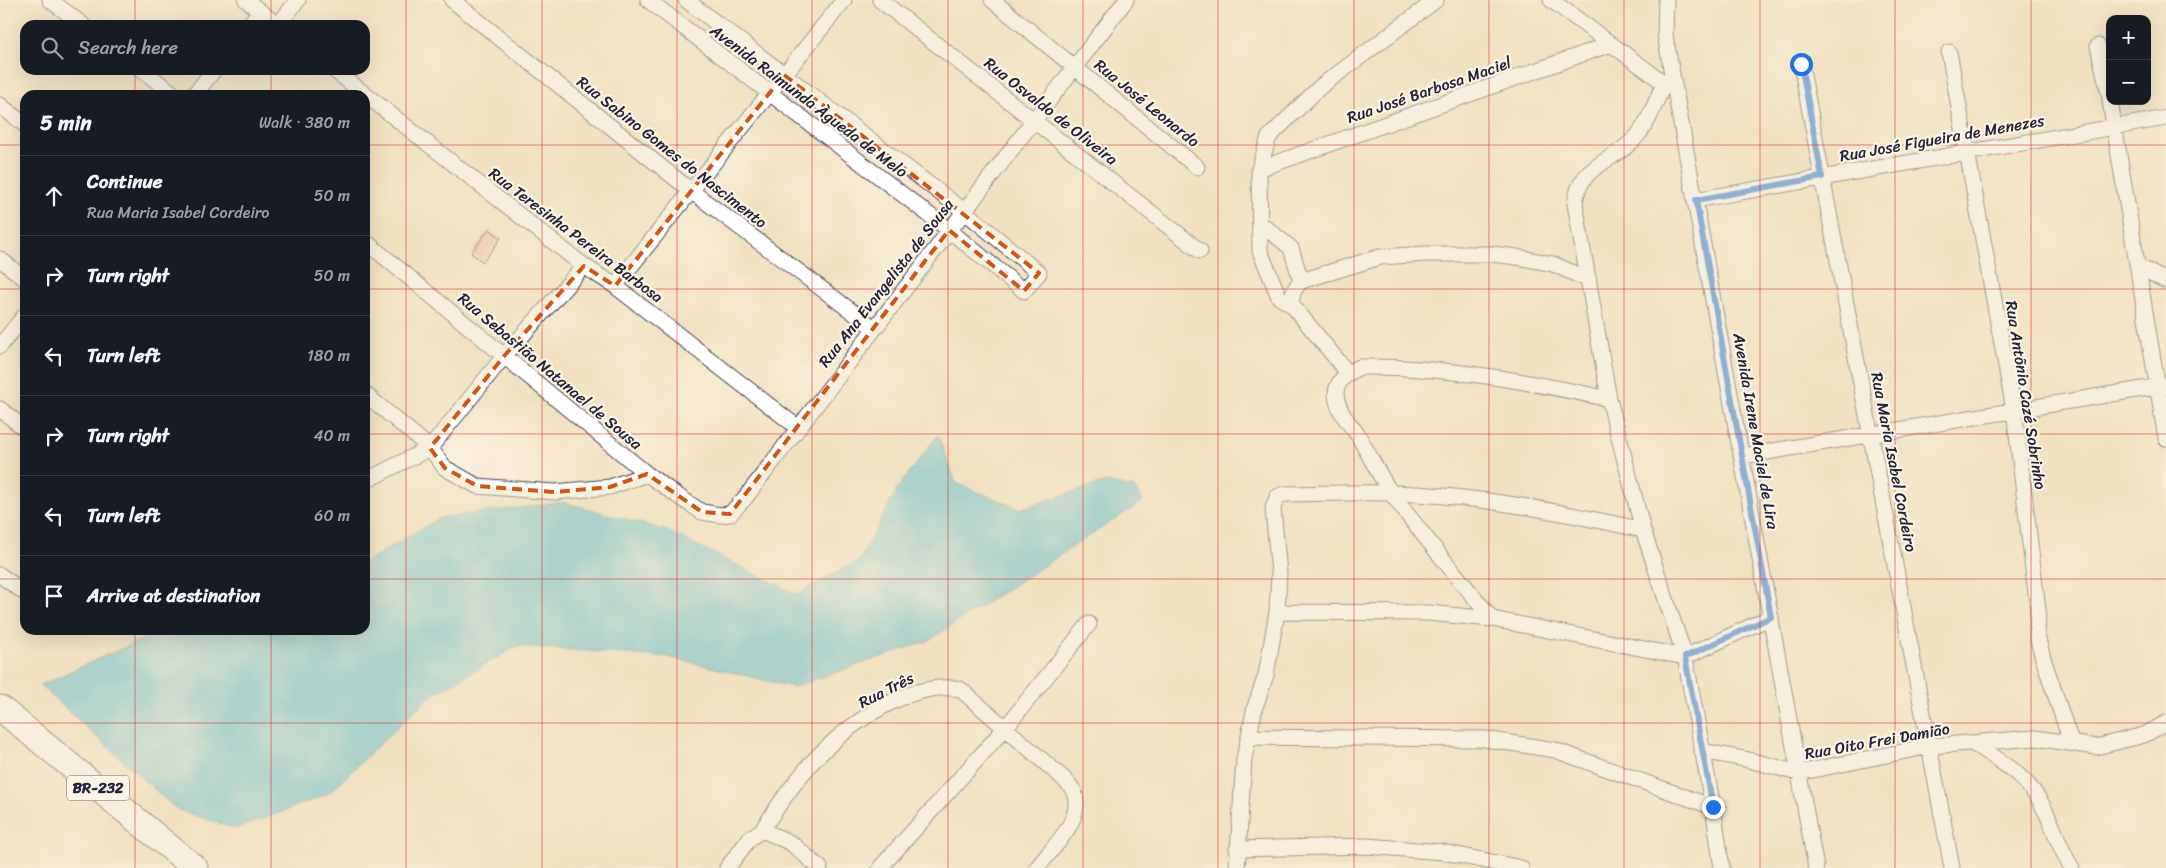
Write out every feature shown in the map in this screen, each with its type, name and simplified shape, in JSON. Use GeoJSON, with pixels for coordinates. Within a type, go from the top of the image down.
{"type":"FeatureCollection","features":[{"type":"Feature","properties":{"kind":"highway","name":"BR-232"},"geometry":{"type":"LineString","coordinates":[[0,708],[195,868]]}},
{"type":"Feature","properties":{"kind":"street"},"geometry":{"type":"LineString","coordinates":[[50,0],[76,20]]}},
{"type":"Feature","properties":{"kind":"street"},"geometry":{"type":"LineString","coordinates":[[246,0],[272,20]]}},
{"type":"Feature","properties":{"kind":"street"},"geometry":{"type":"LineString","coordinates":[[282,20],[298,0]]}},
{"type":"Feature","properties":{"kind":"street","name":"Rua Sabino Gomes do Nascimento"},"geometry":{"type":"LineString","coordinates":[[452,0],[690,190],[874,328]]}},
{"type":"Feature","properties":{"kind":"street","name":"Avenida Raimunda Àgueda de Melo"},"geometry":{"type":"LineString","coordinates":[[648,0],[948,230],[1024,291],[1039,273],[964,211],[686,0]]}},
{"type":"Feature","properties":{"kind":"street"},"geometry":{"type":"LineString","coordinates":[[614,286],[844,0]]}},
{"type":"Feature","properties":{"kind":"street","name":"Rua Osvaldo de Oliveira"},"geometry":{"type":"LineString","coordinates":[[880,0],[1200,251]]}},
{"type":"Feature","properties":{"kind":"street","name":"Rua José Leonardo"},"geometry":{"type":"LineString","coordinates":[[992,0],[1198,167]]}},
{"type":"Feature","properties":{"kind":"street","name":"Rua Ana Evangelista de Sousa"},"geometry":{"type":"LineString","coordinates":[[720,515],[730,514],[745,498],[797,427],[1126,0]]}},
{"type":"Feature","properties":{"kind":"street"},"geometry":{"type":"LineString","coordinates":[[1348,373],[1292,305],[1279,297],[1260,251],[1259,169],[1269,137],[1320,87],[1436,0]]}},
{"type":"Feature","properties":{"kind":"street"},"geometry":{"type":"LineString","coordinates":[[1551,0],[1676,92]]}},
{"type":"Feature","properties":{"kind":"street","name":"Avenida Irene Maciel de Lira"},"geometry":{"type":"LineString","coordinates":[[1666,0],[1665,35],[1816,868]]}},
{"type":"Feature","properties":{"kind":"street"},"geometry":{"type":"LineString","coordinates":[[253,20],[260,11]]}},
{"type":"Feature","properties":{"kind":"street","name":"Rua José Barbosa Maciel"},"geometry":{"type":"LineString","coordinates":[[1259,169],[1611,44]]}},
{"type":"Feature","properties":{"kind":"street"},"geometry":{"type":"LineString","coordinates":[[2098,46],[2106,82]]}},
{"type":"Feature","properties":{"kind":"street","name":"Rua Antõnio Cazé Sobrinho"},"geometry":{"type":"LineString","coordinates":[[1949,52],[2014,410],[2038,610],[2037,636],[2071,742]]}},
{"type":"Feature","properties":{"kind":"street","name":"Rua Maria Isabel Cordeiro"},"geometry":{"type":"LineString","coordinates":[[1801,64],[1952,868]]}},
{"type":"Feature","properties":{"kind":"street"},"geometry":{"type":"LineString","coordinates":[[149,75],[168,90]]}},
{"type":"Feature","properties":{"kind":"street"},"geometry":{"type":"LineString","coordinates":[[198,90],[210,75]]}},
{"type":"Feature","properties":{"kind":"street","name":"Rua Teresinha Pereira Barbosa"},"geometry":{"type":"LineString","coordinates":[[340,75],[360,90]]}},
{"type":"Feature","properties":{"kind":"street"},"geometry":{"type":"LineString","coordinates":[[1664,83],[1650,117],[1637,136],[1621,151],[1586,175],[1576,192],[1577,218],[1590,280],[1609,399],[1643,530],[1685,657],[1713,807],[1722,868]]}},
{"type":"Feature","properties":{"kind":"street","name":"Rua Teresinha Pereira Barbosa"},"geometry":{"type":"LineString","coordinates":[[370,98],[584,266],[614,286],[797,427]]}},
{"type":"Feature","properties":{"kind":"street"},"geometry":{"type":"LineString","coordinates":[[0,105],[20,121]]}},
{"type":"Feature","properties":{"kind":"street"},"geometry":{"type":"LineString","coordinates":[[2111,105],[2138,266],[2162,385],[2166,438]]}},
{"type":"Feature","properties":{"kind":"street","name":"Rua José Figueira de Menezes"},"geometry":{"type":"LineString","coordinates":[[1696,200],[2116,125],[2166,118]]}},
{"type":"Feature","properties":{"kind":"street"},"geometry":{"type":"LineString","coordinates":[[1260,223],[1291,248],[1302,281]]}},
{"type":"Feature","properties":{"kind":"street","name":"Rua Sebastião Natanael de Sousa"},"geometry":{"type":"LineString","coordinates":[[370,245],[647,474],[702,512],[720,515]]}},
{"type":"Feature","properties":{"kind":"street"},"geometry":{"type":"LineString","coordinates":[[1292,305],[1291,297],[1294,288],[1302,281],[1380,257],[1426,254],[1492,254],[1553,264],[1590,280]]}},
{"type":"Feature","properties":{"kind":"street"},"geometry":{"type":"LineString","coordinates":[[0,259],[20,275]]}},
{"type":"Feature","properties":{"kind":"street"},"geometry":{"type":"LineString","coordinates":[[370,478],[430,448],[505,355],[584,266]]}},
{"type":"Feature","properties":{"kind":"street"},"geometry":{"type":"LineString","coordinates":[[2138,266],[2166,281]]}},
{"type":"Feature","properties":{"kind":"street"},"geometry":{"type":"LineString","coordinates":[[0,346],[20,321]]}},
{"type":"Feature","properties":{"kind":"street"},"geometry":{"type":"LineString","coordinates":[[1492,618],[1391,493],[1340,411],[1336,392],[1340,381],[1348,373],[1360,367],[1449,370],[1548,385],[1609,399]]}},
{"type":"Feature","properties":{"kind":"street"},"geometry":{"type":"LineString","coordinates":[[1742,456],[2162,385]]}},
{"type":"Feature","properties":{"kind":"street"},"geometry":{"type":"LineString","coordinates":[[370,398],[430,448],[445,468],[477,486],[555,492],[610,487],[647,474]]}},
{"type":"Feature","properties":{"kind":"street"},"geometry":{"type":"LineString","coordinates":[[0,409],[20,425]]}},
{"type":"Feature","properties":{"kind":"street"},"geometry":{"type":"LineString","coordinates":[[1237,868],[1244,759],[1248,737],[1266,676],[1277,612],[1279,574],[1273,513],[1274,501],[1277,497],[1284,494],[1391,493],[1458,498],[1565,512],[1643,530]]}},
{"type":"Feature","properties":{"kind":"street"},"geometry":{"type":"LineString","coordinates":[[0,575],[20,589]]}},
{"type":"Feature","properties":{"kind":"street"},"geometry":{"type":"LineString","coordinates":[[1277,612],[1428,613],[1492,618],[1685,657],[1771,617]]}},
{"type":"Feature","properties":{"kind":"street"},"geometry":{"type":"LineString","coordinates":[[880,868],[1006,727],[1088,624]]}},
{"type":"Feature","properties":{"kind":"street","name":"Rua Três"},"geometry":{"type":"LineString","coordinates":[[727,868],[750,838],[762,830],[819,755],[845,731],[911,693],[945,686],[960,689],[1006,727],[1064,779],[1074,791],[1076,804],[1074,816],[1037,868]]}},
{"type":"Feature","properties":{"kind":"street","name":"Rua Oito Frei Damião"},"geometry":{"type":"LineString","coordinates":[[1798,773],[1930,746],[2035,738],[2096,747],[2144,735],[2166,723]]}},
{"type":"Feature","properties":{"kind":"street"},"geometry":{"type":"LineString","coordinates":[[1248,737],[1485,739],[1555,750],[1713,807]]}},
{"type":"Feature","properties":{"kind":"street"},"geometry":{"type":"LineString","coordinates":[[1972,743],[2014,769],[2028,785],[2045,810],[2072,868]]}},
{"type":"Feature","properties":{"kind":"street"},"geometry":{"type":"LineString","coordinates":[[1702,751],[1749,760],[1798,773]]}},
{"type":"Feature","properties":{"kind":"street"},"geometry":{"type":"LineString","coordinates":[[762,830],[791,843],[820,868]]}},
{"type":"Feature","properties":{"kind":"street"},"geometry":{"type":"LineString","coordinates":[[1237,849],[1367,846],[1443,852],[1521,868]]}},
{"type":"Feature","properties":{"kind":"highlighted area"},"geometry":{"type":"Polygon","coordinates":[[[784,75],[1039,273],[1024,291],[949,230],[730,514],[702,512],[647,474],[610,487],[555,492],[477,486],[445,468],[430,448],[505,355],[584,266],[615,286],[784,75]]]}},
{"type":"Feature","properties":{"kind":"water"},"geometry":{"type":"Polygon","coordinates":[[[938,435],[956,483],[1020,509],[1106,482],[1134,488],[1143,501],[928,641],[793,687],[668,657],[517,646],[429,697],[328,794],[236,829],[176,809],[40,685],[152,635],[370,635],[370,559],[440,518],[563,502],[665,530],[796,594],[859,561],[898,488],[938,435]]]}},
{"type":"Feature","properties":{"kind":"building"},"geometry":{"type":"Polygon","coordinates":[[[489,229],[501,238],[483,262],[471,253],[489,229]]]}},
{"type":"Feature","properties":{"kind":"route"},"geometry":{"type":"LineString","coordinates":[[1713,807],[1685,657],[1771,617],[1696,200],[1822,177],[1801,64]]}}]}
